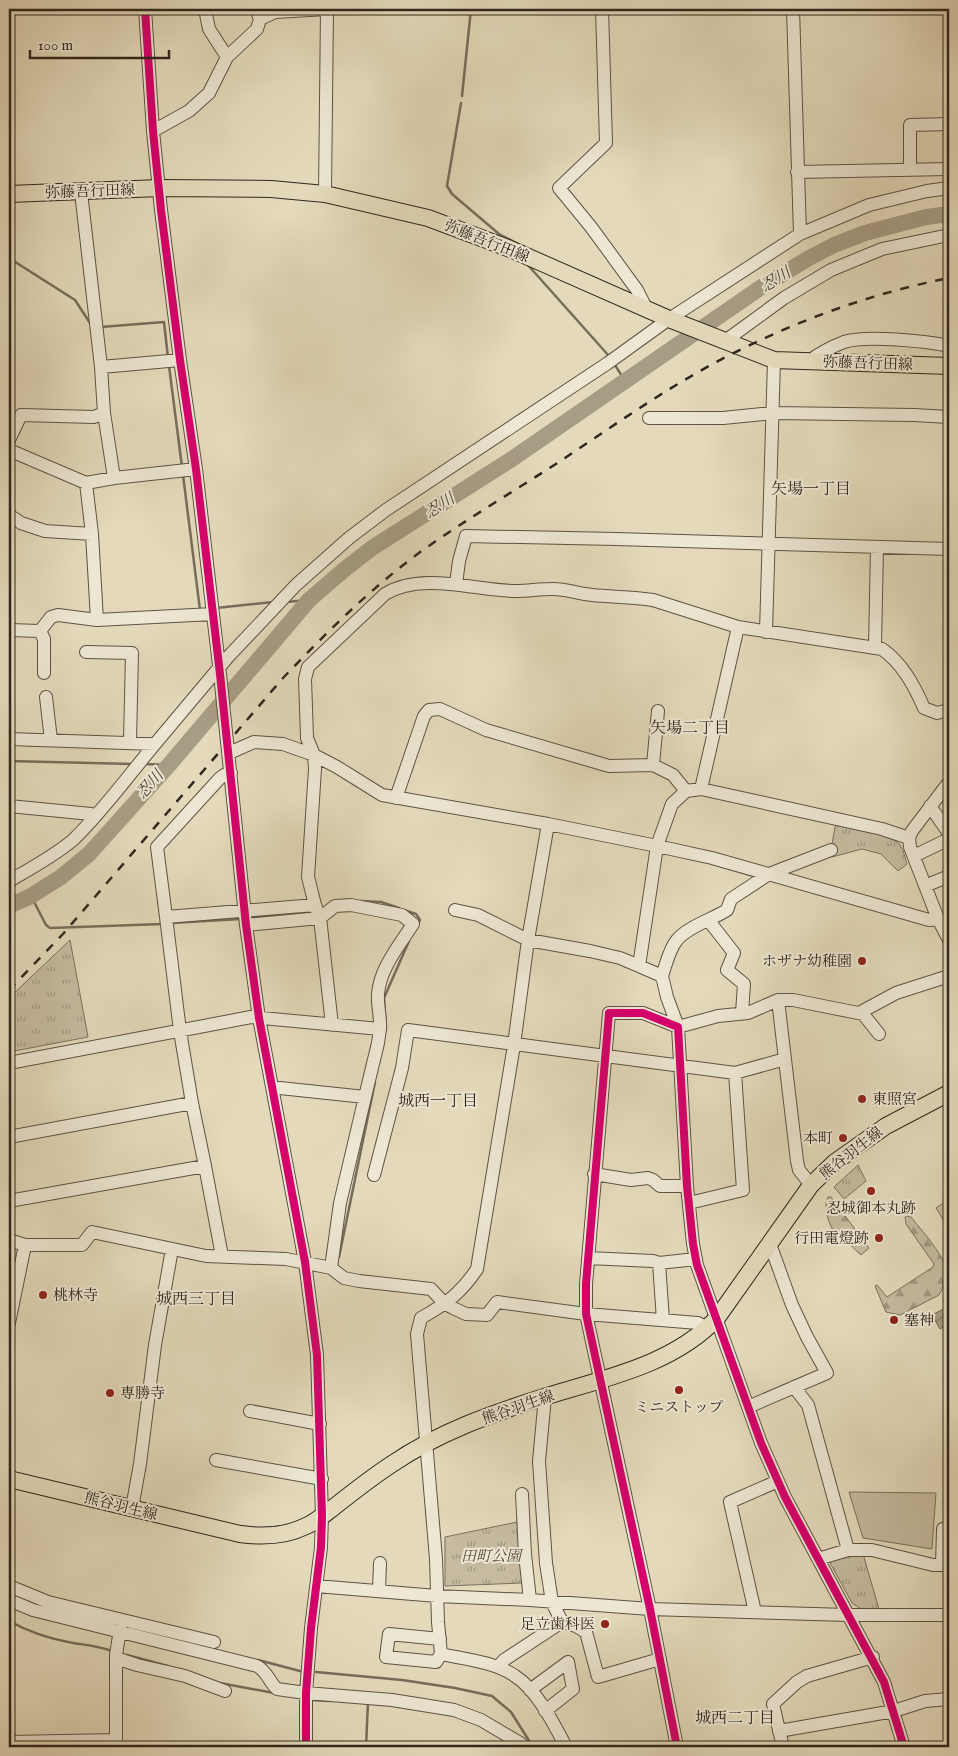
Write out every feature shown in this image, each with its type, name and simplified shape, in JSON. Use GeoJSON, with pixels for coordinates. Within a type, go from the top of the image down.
{"type":"FeatureCollection","features":[{"type":"Feature","properties":{"kind":"main road","name":"弥藤吾行田線"},"geometry":{"type":"LineString","coordinates":[[9,194],[160,188],[271,189],[325,194],[428,218],[508,248],[672,320],[774,360],[949,366]]}},
{"type":"Feature","properties":{"kind":"main road","name":"熊谷羽生線"},"geometry":{"type":"LineString","coordinates":[[9,1479],[240,1534],[274,1535],[307,1526],[391,1464],[426,1442],[460,1426],[602,1380],[661,1358],[713,1323],[811,1185],[835,1162],[861,1142],[886,1126],[949,1093]]}},
{"type":"Feature","properties":{"kind":"street"},"geometry":{"type":"LineString","coordinates":[[145,9],[153,131],[213,614],[244,910],[260,1018],[305,1262],[317,1355],[322,1516],[306,1697],[306,1747]]}},
{"type":"Feature","properties":{"kind":"street"},"geometry":{"type":"LineString","coordinates":[[205,9],[209,29],[227,57]]}},
{"type":"Feature","properties":{"kind":"street"},"geometry":{"type":"LineString","coordinates":[[153,131],[189,111],[209,93],[227,57],[257,29],[258,14],[327,9],[325,194]]}},
{"type":"Feature","properties":{"kind":"street"},"geometry":{"type":"LineString","coordinates":[[602,9],[606,143],[559,188],[638,290],[646,308]]}},
{"type":"Feature","properties":{"kind":"street"},"geometry":{"type":"LineString","coordinates":[[793,9],[800,234]]}},
{"type":"Feature","properties":{"kind":"street"},"geometry":{"type":"LineString","coordinates":[[910,170],[910,125],[949,124]]}},
{"type":"Feature","properties":{"kind":"street"},"geometry":{"type":"LineString","coordinates":[[797,172],[949,169]]}},
{"type":"Feature","properties":{"kind":"street"},"geometry":{"type":"LineString","coordinates":[[9,881],[37,865],[72,840],[95,816],[219,671],[296,586],[350,538],[386,510],[800,234],[869,205],[927,190],[949,188]]}},
{"type":"Feature","properties":{"kind":"street"},"geometry":{"type":"LineString","coordinates":[[81,192],[101,368],[104,414],[114,478]]}},
{"type":"Feature","properties":{"kind":"street"},"geometry":{"type":"LineString","coordinates":[[722,340],[784,298],[831,270],[882,249],[949,235]]}},
{"type":"Feature","properties":{"kind":"street"},"geometry":{"type":"LineString","coordinates":[[809,361],[820,353],[845,342],[857,340],[892,340],[949,346]]}},
{"type":"Feature","properties":{"kind":"street"},"geometry":{"type":"LineString","coordinates":[[101,368],[180,360]]}},
{"type":"Feature","properties":{"kind":"street"},"geometry":{"type":"LineString","coordinates":[[766,632],[774,360]]}},
{"type":"Feature","properties":{"kind":"street"},"geometry":{"type":"LineString","coordinates":[[649,418],[723,418],[773,413],[949,417]]}},
{"type":"Feature","properties":{"kind":"street"},"geometry":{"type":"LineString","coordinates":[[9,440],[21,415],[94,417],[104,414]]}},
{"type":"Feature","properties":{"kind":"street"},"geometry":{"type":"LineString","coordinates":[[9,450],[86,484],[114,478],[196,469]]}},
{"type":"Feature","properties":{"kind":"street"},"geometry":{"type":"LineString","coordinates":[[86,484],[92,534],[97,620]]}},
{"type":"Feature","properties":{"kind":"street"},"geometry":{"type":"LineString","coordinates":[[9,515],[20,523],[46,531],[92,534]]}},
{"type":"Feature","properties":{"kind":"street"},"geometry":{"type":"LineString","coordinates":[[456,584],[459,561],[466,536],[949,549]]}},
{"type":"Feature","properties":{"kind":"street"},"geometry":{"type":"LineString","coordinates":[[875,647],[877,547]]}},
{"type":"Feature","properties":{"kind":"street"},"geometry":{"type":"LineString","coordinates":[[332,1025],[320,918],[308,876],[315,769],[314,755],[307,738],[305,679],[308,667],[386,594],[395,588],[428,583],[456,584],[516,591],[552,588],[591,595],[641,598],[653,600],[738,627],[875,647],[882,649],[892,656],[915,688],[924,708],[937,713],[949,710]]}},
{"type":"Feature","properties":{"kind":"street"},"geometry":{"type":"LineString","coordinates":[[40,631],[51,617],[58,615],[97,620],[213,614]]}},
{"type":"Feature","properties":{"kind":"street"},"geometry":{"type":"LineString","coordinates":[[701,789],[738,627]]}},
{"type":"Feature","properties":{"kind":"street"},"geometry":{"type":"LineString","coordinates":[[9,630],[40,631]]}},
{"type":"Feature","properties":{"kind":"street"},"geometry":{"type":"LineString","coordinates":[[40,631],[44,639],[44,673]]}},
{"type":"Feature","properties":{"kind":"street"},"geometry":{"type":"LineString","coordinates":[[86,652],[132,653],[130,742]]}},
{"type":"Feature","properties":{"kind":"street"},"geometry":{"type":"LineString","coordinates":[[46,698],[51,740]]}},
{"type":"Feature","properties":{"kind":"street"},"geometry":{"type":"LineString","coordinates":[[396,798],[424,716],[429,710],[440,709],[486,730],[609,766],[653,765],[673,776],[686,791]]}},
{"type":"Feature","properties":{"kind":"street"},"geometry":{"type":"LineString","coordinates":[[653,765],[658,711]]}},
{"type":"Feature","properties":{"kind":"street"},"geometry":{"type":"LineString","coordinates":[[9,739],[155,744]]}},
{"type":"Feature","properties":{"kind":"street"},"geometry":{"type":"LineString","coordinates":[[229,753],[254,742],[282,744],[314,755],[337,766],[382,795],[548,824],[657,846],[769,874],[929,920],[938,919]]}},
{"type":"Feature","properties":{"kind":"street"},"geometry":{"type":"LineString","coordinates":[[222,1256],[180,1031],[157,846],[220,778],[231,774]]}},
{"type":"Feature","properties":{"kind":"street"},"geometry":{"type":"LineString","coordinates":[[949,782],[915,826],[909,838],[910,846],[925,886],[938,919],[949,940]]}},
{"type":"Feature","properties":{"kind":"street"},"geometry":{"type":"LineString","coordinates":[[639,966],[657,846],[672,804],[686,791],[701,789],[882,829],[909,838]]}},
{"type":"Feature","properties":{"kind":"street"},"geometry":{"type":"LineString","coordinates":[[9,806],[91,814],[95,816]]}},
{"type":"Feature","properties":{"kind":"street"},"geometry":{"type":"LineString","coordinates":[[914,856],[949,838],[948,832],[930,806]]}},
{"type":"Feature","properties":{"kind":"street"},"geometry":{"type":"LineString","coordinates":[[440,1639],[389,1634],[386,1657],[436,1662],[441,1654],[436,1559],[417,1334],[421,1318],[445,1304],[467,1284],[477,1269],[548,824]]}},
{"type":"Feature","properties":{"kind":"street"},"geometry":{"type":"LineString","coordinates":[[831,850],[769,874],[731,899],[728,910],[691,929],[677,940],[672,948],[662,976],[667,997],[678,1026],[689,1203],[696,1259],[713,1323],[778,1481],[884,1682],[904,1747]]}},
{"type":"Feature","properties":{"kind":"street"},"geometry":{"type":"LineString","coordinates":[[925,886],[949,876]]}},
{"type":"Feature","properties":{"kind":"street"},"geometry":{"type":"LineString","coordinates":[[166,916],[315,905]]}},
{"type":"Feature","properties":{"kind":"street"},"geometry":{"type":"LineString","coordinates":[[246,925],[320,918],[336,906],[351,905],[402,916],[413,924],[381,976],[378,996],[381,1020],[378,1043],[340,1203],[331,1268]]}},
{"type":"Feature","properties":{"kind":"street"},"geometry":{"type":"LineString","coordinates":[[455,910],[478,915],[528,940],[620,958],[662,976]]}},
{"type":"Feature","properties":{"kind":"street"},"geometry":{"type":"LineString","coordinates":[[709,921],[734,954],[727,970],[744,984],[742,1013]]}},
{"type":"Feature","properties":{"kind":"street"},"geometry":{"type":"LineString","coordinates":[[859,1013],[896,993],[949,976]]}},
{"type":"Feature","properties":{"kind":"street"},"geometry":{"type":"LineString","coordinates":[[778,1000],[797,1161],[799,1170],[811,1185]]}},
{"type":"Feature","properties":{"kind":"street"},"geometry":{"type":"LineString","coordinates":[[678,1747],[602,1380],[586,1314],[594,1174],[608,1013],[643,1013],[678,1026],[718,1016],[748,1013],[778,1000],[793,1000],[863,1014],[879,1034]]}},
{"type":"Feature","properties":{"kind":"street"},"geometry":{"type":"LineString","coordinates":[[9,1063],[251,1017],[380,1030]]}},
{"type":"Feature","properties":{"kind":"street"},"geometry":{"type":"LineString","coordinates":[[374,1175],[402,1068],[408,1030],[735,1073],[785,1059]]}},
{"type":"Feature","properties":{"kind":"street"},"geometry":{"type":"LineString","coordinates":[[689,1203],[743,1190],[735,1073]]}},
{"type":"Feature","properties":{"kind":"street"},"geometry":{"type":"LineString","coordinates":[[273,1089],[280,1088],[364,1097]]}},
{"type":"Feature","properties":{"kind":"street"},"geometry":{"type":"LineString","coordinates":[[9,1137],[192,1103]]}},
{"type":"Feature","properties":{"kind":"street"},"geometry":{"type":"LineString","coordinates":[[9,1201],[205,1166]]}},
{"type":"Feature","properties":{"kind":"street"},"geometry":{"type":"LineString","coordinates":[[594,1174],[631,1180],[648,1178],[660,1186],[687,1186]]}},
{"type":"Feature","properties":{"kind":"street"},"geometry":{"type":"LineString","coordinates":[[9,1240],[25,1245],[82,1244],[92,1232],[172,1253],[286,1259],[305,1262],[331,1268],[344,1278],[359,1282],[431,1289],[445,1304],[466,1314],[488,1315],[497,1302],[586,1314],[713,1323]]}},
{"type":"Feature","properties":{"kind":"street"},"geometry":{"type":"LineString","coordinates":[[748,1407],[827,1373],[792,1305],[770,1244]]}},
{"type":"Feature","properties":{"kind":"street"},"geometry":{"type":"LineString","coordinates":[[9,1323],[25,1245]]}},
{"type":"Feature","properties":{"kind":"street"},"geometry":{"type":"LineString","coordinates":[[132,1508],[140,1464],[156,1345],[172,1253]]}},
{"type":"Feature","properties":{"kind":"street"},"geometry":{"type":"LineString","coordinates":[[588,1258],[653,1261],[659,1263],[696,1259]]}},
{"type":"Feature","properties":{"kind":"street"},"geometry":{"type":"LineString","coordinates":[[659,1263],[662,1320]]}},
{"type":"Feature","properties":{"kind":"street"},"geometry":{"type":"LineString","coordinates":[[794,1386],[808,1405],[848,1550]]}},
{"type":"Feature","properties":{"kind":"street"},"geometry":{"type":"LineString","coordinates":[[546,1397],[540,1461],[546,1563],[552,1602],[562,1622],[576,1626],[586,1632],[598,1677],[660,1659]]}},
{"type":"Feature","properties":{"kind":"street"},"geometry":{"type":"LineString","coordinates":[[250,1411],[320,1424]]}},
{"type":"Feature","properties":{"kind":"street"},"geometry":{"type":"LineString","coordinates":[[216,1460],[322,1479]]}},
{"type":"Feature","properties":{"kind":"street"},"geometry":{"type":"LineString","coordinates":[[755,1612],[730,1502],[778,1481]]}},
{"type":"Feature","properties":{"kind":"street"},"geometry":{"type":"LineString","coordinates":[[522,1494],[525,1554],[530,1600]]}},
{"type":"Feature","properties":{"kind":"street"},"geometry":{"type":"LineString","coordinates":[[818,1559],[848,1550],[872,1550],[933,1565],[942,1565],[944,1529],[949,1528]]}},
{"type":"Feature","properties":{"kind":"street"},"geometry":{"type":"LineString","coordinates":[[379,1591],[380,1563]]}},
{"type":"Feature","properties":{"kind":"street"},"geometry":{"type":"LineString","coordinates":[[9,1586],[48,1602],[257,1666],[264,1670],[277,1689],[306,1697],[392,1700],[454,1710],[481,1720],[524,1747]]}},
{"type":"Feature","properties":{"kind":"street"},"geometry":{"type":"LineString","coordinates":[[316,1586],[437,1596],[650,1608],[848,1615],[949,1615]]}},
{"type":"Feature","properties":{"kind":"street"},"geometry":{"type":"LineString","coordinates":[[9,1600],[33,1610],[214,1642]]}},
{"type":"Feature","properties":{"kind":"street"},"geometry":{"type":"LineString","coordinates":[[498,1667],[504,1660],[562,1622]]}},
{"type":"Feature","properties":{"kind":"street"},"geometry":{"type":"LineString","coordinates":[[9,1742],[116,1744],[116,1654],[121,1625]]}},
{"type":"Feature","properties":{"kind":"street"},"geometry":{"type":"LineString","coordinates":[[116,1654],[137,1665],[185,1676],[225,1691]]}},
{"type":"Feature","properties":{"kind":"street"},"geometry":{"type":"LineString","coordinates":[[441,1654],[498,1667],[516,1676],[530,1690],[546,1711],[566,1747]]}},
{"type":"Feature","properties":{"kind":"street"},"geometry":{"type":"LineString","coordinates":[[783,1747],[773,1704],[797,1682],[807,1676],[872,1657]]}},
{"type":"Feature","properties":{"kind":"street"},"geometry":{"type":"LineString","coordinates":[[530,1690],[568,1662],[573,1689],[546,1711]]}},
{"type":"Feature","properties":{"kind":"street"},"geometry":{"type":"LineString","coordinates":[[779,1731],[894,1711],[925,1701],[949,1699]]}},
{"type":"Feature","properties":{"kind":"green space"},"geometry":{"type":"Polygon","coordinates":[[[839,825],[880,834],[895,841],[900,845],[907,864],[898,871],[881,854],[862,849],[832,857],[831,850],[835,827],[839,825]]]}},
{"type":"Feature","properties":{"kind":"green space"},"geometry":{"type":"Polygon","coordinates":[[[70,940],[88,1037],[9,1052],[9,998],[70,940]]]}},
{"type":"Feature","properties":{"kind":"green space"},"geometry":{"type":"Polygon","coordinates":[[[858,1165],[866,1181],[844,1199],[834,1187],[858,1165]]]}},
{"type":"Feature","properties":{"kind":"green space"},"geometry":{"type":"Polygon","coordinates":[[[828,1197],[831,1197],[869,1248],[861,1255],[848,1243],[839,1238],[833,1229],[826,1212],[828,1197]]]}},
{"type":"Feature","properties":{"kind":"green space"},"geometry":{"type":"Polygon","coordinates":[[[949,1199],[949,1229],[936,1208],[949,1199]]]}},
{"type":"Feature","properties":{"kind":"green space"},"geometry":{"type":"Polygon","coordinates":[[[905,1217],[911,1217],[936,1249],[944,1262],[946,1272],[939,1295],[900,1315],[886,1312],[875,1286],[877,1285],[887,1297],[933,1267],[934,1264],[906,1224],[905,1217]]]}},
{"type":"Feature","properties":{"kind":"green space"},"geometry":{"type":"Polygon","coordinates":[[[849,1492],[936,1493],[932,1549],[863,1538],[849,1492]]]}},
{"type":"Feature","properties":{"kind":"green space","name":"田町公園"},"geometry":{"type":"Polygon","coordinates":[[[517,1522],[522,1583],[445,1586],[445,1537],[517,1522]]]}},
{"type":"Feature","properties":{"kind":"green space"},"geometry":{"type":"Polygon","coordinates":[[[863,1554],[879,1609],[861,1609],[852,1603],[829,1561],[863,1554]]]}},
{"type":"Feature","properties":{"kind":"water"},"geometry":{"type":"Polygon","coordinates":[[[949,1306],[949,1324],[940,1329],[932,1315],[949,1306]]]}},
{"type":"Feature","properties":{"kind":"waterway"},"geometry":{"type":"LineString","coordinates":[[462,96],[471,9]]}},
{"type":"Feature","properties":{"kind":"waterway"},"geometry":{"type":"LineString","coordinates":[[461,103],[447,186],[452,194],[499,234],[524,247]]}},
{"type":"Feature","properties":{"kind":"waterway","name":"忍川"},"geometry":{"type":"LineString","coordinates":[[9,906],[31,896],[61,877],[89,854],[169,765],[309,600],[372,548],[512,459],[760,288],[809,258],[834,245],[865,233],[926,217],[949,214]]}},
{"type":"Feature","properties":{"kind":"waterway"},"geometry":{"type":"LineString","coordinates":[[9,258],[75,300],[90,323]]}},
{"type":"Feature","properties":{"kind":"waterway"},"geometry":{"type":"LineString","coordinates":[[527,264],[609,356]]}},
{"type":"Feature","properties":{"kind":"waterway"},"geometry":{"type":"LineString","coordinates":[[101,327],[164,322],[168,358]]}},
{"type":"Feature","properties":{"kind":"waterway"},"geometry":{"type":"LineString","coordinates":[[615,365],[625,381]]}},
{"type":"Feature","properties":{"kind":"waterway"},"geometry":{"type":"LineString","coordinates":[[169,366],[182,467]]}},
{"type":"Feature","properties":{"kind":"waterway"},"geometry":{"type":"LineString","coordinates":[[183,475],[201,610]]}},
{"type":"Feature","properties":{"kind":"waterway"},"geometry":{"type":"LineString","coordinates":[[286,602],[309,600]]}},
{"type":"Feature","properties":{"kind":"waterway"},"geometry":{"type":"LineString","coordinates":[[216,608],[273,602]]}},
{"type":"Feature","properties":{"kind":"waterway"},"geometry":{"type":"LineString","coordinates":[[9,761],[132,764]]}},
{"type":"Feature","properties":{"kind":"waterway"},"geometry":{"type":"LineString","coordinates":[[145,764],[169,765]]}},
{"type":"Feature","properties":{"kind":"waterway"},"geometry":{"type":"LineString","coordinates":[[31,896],[46,925],[50,928],[163,924]]}},
{"type":"Feature","properties":{"kind":"waterway"},"geometry":{"type":"LineString","coordinates":[[361,901],[381,902],[399,908]]}},
{"type":"Feature","properties":{"kind":"waterway"},"geometry":{"type":"LineString","coordinates":[[404,910],[416,914],[420,920],[417,925]]}},
{"type":"Feature","properties":{"kind":"waterway"},"geometry":{"type":"LineString","coordinates":[[249,918],[273,916]]}},
{"type":"Feature","properties":{"kind":"waterway"},"geometry":{"type":"LineString","coordinates":[[171,923],[241,919]]}},
{"type":"Feature","properties":{"kind":"waterway"},"geometry":{"type":"LineString","coordinates":[[386,1030],[384,998],[409,941]]}},
{"type":"Feature","properties":{"kind":"waterway"},"geometry":{"type":"LineString","coordinates":[[339,1257],[375,1082]]}},
{"type":"Feature","properties":{"kind":"waterway"},"geometry":{"type":"LineString","coordinates":[[9,1593],[40,1605]]}},
{"type":"Feature","properties":{"kind":"waterway"},"geometry":{"type":"LineString","coordinates":[[9,1621],[24,1629],[48,1637],[112,1651]]}},
{"type":"Feature","properties":{"kind":"waterway"},"geometry":{"type":"LineString","coordinates":[[127,1655],[168,1666]]}},
{"type":"Feature","properties":{"kind":"waterway"},"geometry":{"type":"LineString","coordinates":[[258,1660],[300,1671]]}},
{"type":"Feature","properties":{"kind":"waterway"},"geometry":{"type":"LineString","coordinates":[[316,1672],[402,1680],[492,1696],[511,1712],[533,1747]]}},
{"type":"Feature","properties":{"kind":"waterway"},"geometry":{"type":"LineString","coordinates":[[220,1683],[274,1693]]}},
{"type":"Feature","properties":{"kind":"waterway"},"geometry":{"type":"LineString","coordinates":[[311,1700],[331,1701]]}},
{"type":"Feature","properties":{"kind":"waterway"},"geometry":{"type":"LineString","coordinates":[[366,1702],[368,1702],[366,1747]]}},
{"type":"Feature","properties":{"kind":"railway"},"geometry":{"type":"LineString","coordinates":[[9,990],[63,934],[283,678],[350,611],[404,564],[456,527],[650,402],[720,360],[769,336],[844,306],[896,290],[949,278]]}},
{"type":"Feature","properties":{"kind":"cycle path"},"geometry":{"type":"LineString","coordinates":[[145,9],[153,131],[161,210],[196,469],[220,674],[246,925],[259,1018],[305,1262],[317,1355],[322,1516],[321,1547],[311,1628],[306,1693],[306,1747]]}},
{"type":"Feature","properties":{"kind":"cycle path"},"geometry":{"type":"LineString","coordinates":[[677,1747],[650,1609],[586,1314],[586,1284],[609,1013],[643,1013],[678,1027],[687,1186],[697,1265],[761,1443],[785,1497],[884,1682],[904,1747]]}},
{"type":"Feature","properties":{"kind":"place","name":"ホザナ幼稚園"},"geometry":{"type":"Point","coordinates":[862,961]}},
{"type":"Feature","properties":{"kind":"place","name":"東照宮"},"geometry":{"type":"Point","coordinates":[862,1099]}},
{"type":"Feature","properties":{"kind":"place","name":"本町"},"geometry":{"type":"Point","coordinates":[843,1138]}},
{"type":"Feature","properties":{"kind":"place","name":"忍城御本丸跡"},"geometry":{"type":"Point","coordinates":[871,1191]}},
{"type":"Feature","properties":{"kind":"place","name":"行田電燈跡"},"geometry":{"type":"Point","coordinates":[879,1238]}},
{"type":"Feature","properties":{"kind":"place","name":"桃林寺"},"geometry":{"type":"Point","coordinates":[43,1295]}},
{"type":"Feature","properties":{"kind":"place","name":"塞神"},"geometry":{"type":"Point","coordinates":[894,1320]}},
{"type":"Feature","properties":{"kind":"place","name":"ミニストップ"},"geometry":{"type":"Point","coordinates":[679,1390]}},
{"type":"Feature","properties":{"kind":"place","name":"専勝寺"},"geometry":{"type":"Point","coordinates":[110,1393]}},
{"type":"Feature","properties":{"kind":"place","name":"足立歯科医"},"geometry":{"type":"Point","coordinates":[605,1624]}},
{"type":"Feature","properties":{"kind":"district","name":"矢場一丁目"},"geometry":{"type":"Point","coordinates":[811,488]}},
{"type":"Feature","properties":{"kind":"district","name":"矢場二丁目"},"geometry":{"type":"Point","coordinates":[690,727]}},
{"type":"Feature","properties":{"kind":"district","name":"城西一丁目"},"geometry":{"type":"Point","coordinates":[438,1100]}},
{"type":"Feature","properties":{"kind":"district","name":"城西三丁目"},"geometry":{"type":"Point","coordinates":[196,1298]}},
{"type":"Feature","properties":{"kind":"district","name":"城西二丁目"},"geometry":{"type":"Point","coordinates":[735,1717]}}]}
